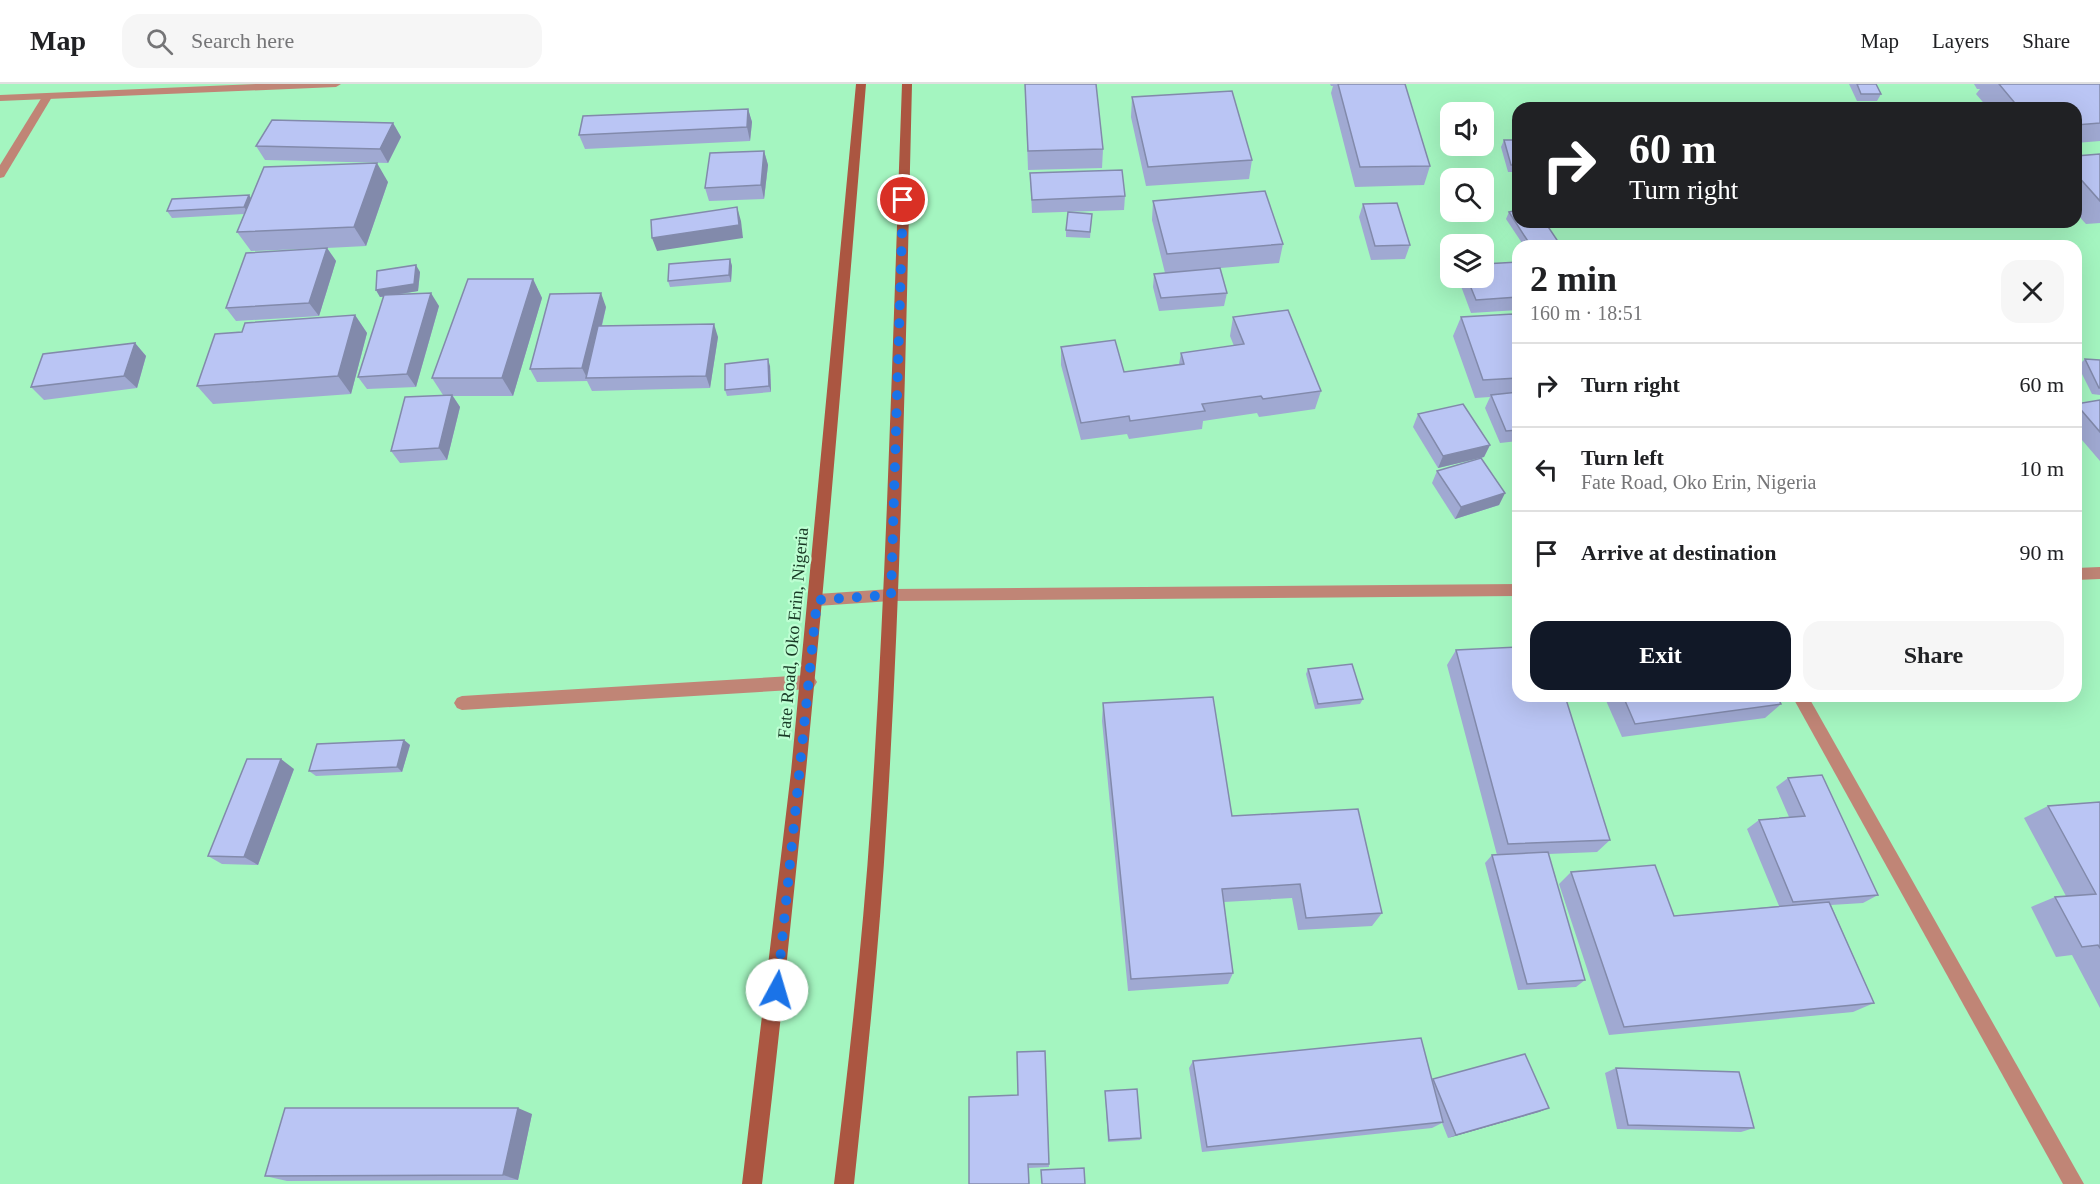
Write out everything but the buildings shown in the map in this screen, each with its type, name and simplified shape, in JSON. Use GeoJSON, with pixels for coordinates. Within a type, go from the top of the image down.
{"type":"FeatureCollection","features":[{"type":"Feature","properties":{"kind":"street"},"geometry":{"type":"LineString","coordinates":[[0,98],[336,84]]}},
{"type":"Feature","properties":{"kind":"street","name":"Fate Road, Oko Erin, Nigeria"},"geometry":{"type":"LineString","coordinates":[[752,1184],[777,990],[809,682],[861,84]]}},
{"type":"Feature","properties":{"kind":"street"},"geometry":{"type":"LineString","coordinates":[[844,1184],[863,1013],[879,816],[891,595],[907,84]]}},
{"type":"Feature","properties":{"kind":"street"},"geometry":{"type":"LineString","coordinates":[[0,174],[47,97]]}},
{"type":"Feature","properties":{"kind":"street"},"geometry":{"type":"LineString","coordinates":[[2082,574],[2100,573]]}},
{"type":"Feature","properties":{"kind":"street"},"geometry":{"type":"LineString","coordinates":[[817,600],[891,595],[1512,590]]}},
{"type":"Feature","properties":{"kind":"street"},"geometry":{"type":"LineString","coordinates":[[462,703],[809,682]]}},
{"type":"Feature","properties":{"kind":"street"},"geometry":{"type":"LineString","coordinates":[[1803,702],[2074,1184]]}},
{"type":"Feature","properties":{"kind":"route"},"geometry":{"type":"LineString","coordinates":[[777,990],[817,600],[891,595],[903,200]]}}]}
